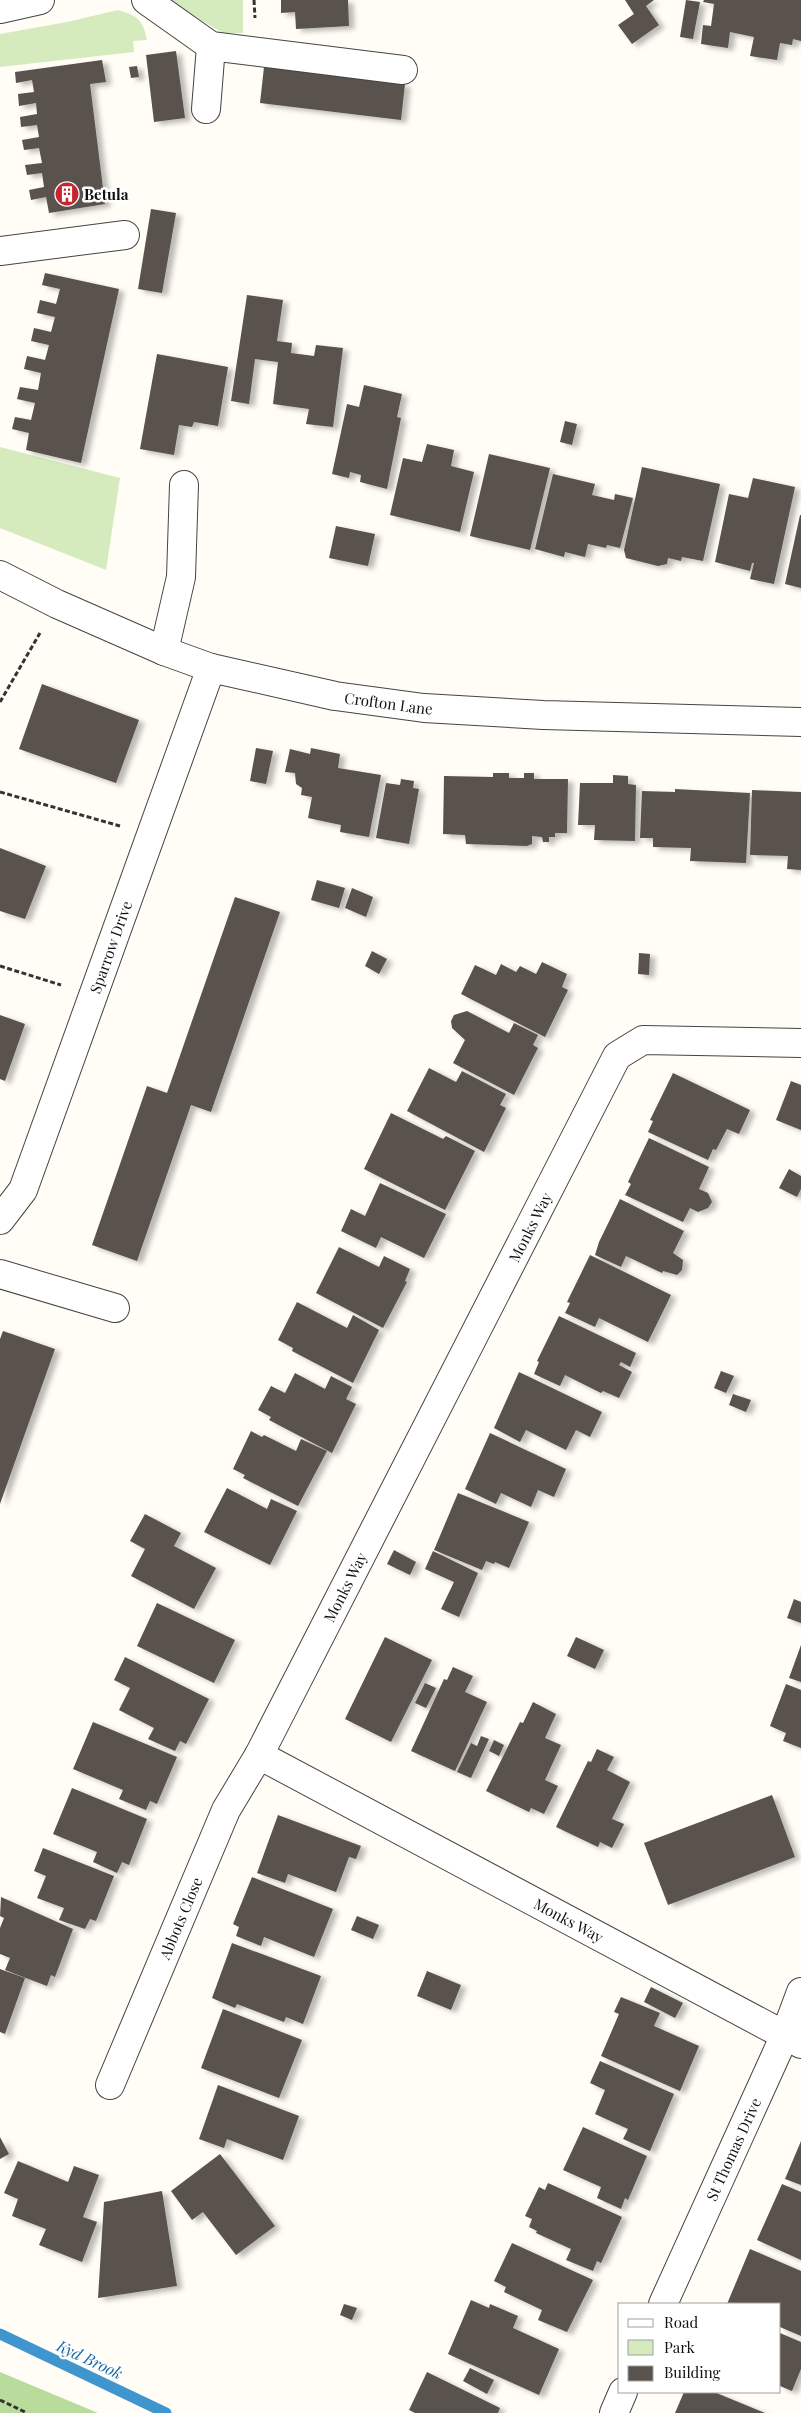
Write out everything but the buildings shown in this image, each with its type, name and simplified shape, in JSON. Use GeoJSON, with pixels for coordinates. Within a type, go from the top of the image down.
{"type":"FeatureCollection","features":[{"type":"Feature","properties":{"kind":"street"},"geometry":{"type":"LineString","coordinates":[[0,9],[40,0]]}},
{"type":"Feature","properties":{"kind":"street"},"geometry":{"type":"LineString","coordinates":[[146,0],[211,46],[403,70]]}},
{"type":"Feature","properties":{"kind":"street"},"geometry":{"type":"LineString","coordinates":[[206,109],[211,46]]}},
{"type":"Feature","properties":{"kind":"street"},"geometry":{"type":"LineString","coordinates":[[0,251],[125,235]]}},
{"type":"Feature","properties":{"kind":"street"},"geometry":{"type":"LineString","coordinates":[[164,651],[181,577],[184,485]]}},
{"type":"Feature","properties":{"kind":"street","name":"Crofton Lane"},"geometry":{"type":"LineString","coordinates":[[0,575],[57,604],[164,651],[211,668],[335,696],[424,708],[543,715],[801,722]]}},
{"type":"Feature","properties":{"kind":"street","name":"Sparrow Drive"},"geometry":{"type":"LineString","coordinates":[[0,1220],[23,1190],[211,668]]}},
{"type":"Feature","properties":{"kind":"street","name":"Monks Way"},"geometry":{"type":"LineString","coordinates":[[793,2040],[258,1755],[617,1056],[643,1040],[801,1043]]}},
{"type":"Feature","properties":{"kind":"street"},"geometry":{"type":"LineString","coordinates":[[0,1274],[115,1308]]}},
{"type":"Feature","properties":{"kind":"street","name":"Abbots Close"},"geometry":{"type":"LineString","coordinates":[[110,2085],[226,1810],[258,1755]]}},
{"type":"Feature","properties":{"kind":"street","name":"St Thomas Drive"},"geometry":{"type":"LineString","coordinates":[[663,2303],[793,2040],[801,1992]]}},
{"type":"Feature","properties":{"kind":"street"},"geometry":{"type":"LineString","coordinates":[[614,2413],[623,2393]]}},
{"type":"Feature","properties":{"kind":"path"},"geometry":{"type":"LineString","coordinates":[[0,702],[57,604]]}},
{"type":"Feature","properties":{"kind":"path"},"geometry":{"type":"LineString","coordinates":[[0,792],[151,835]]}},
{"type":"Feature","properties":{"kind":"path"},"geometry":{"type":"LineString","coordinates":[[0,966],[93,996]]}},
{"type":"Feature","properties":{"kind":"path"},"geometry":{"type":"LineString","coordinates":[[0,2400],[27,2413]]}},
{"type":"Feature","properties":{"kind":"green space"},"geometry":{"type":"Polygon","coordinates":[[[167,0],[243,0],[243,33],[223,33],[167,0]]]}},
{"type":"Feature","properties":{"kind":"green space"},"geometry":{"type":"Polygon","coordinates":[[[118,10],[135,17],[144,28],[147,40],[133,41],[134,52],[0,67],[0,34],[67,22],[118,10]]]}},
{"type":"Feature","properties":{"kind":"green space"},"geometry":{"type":"Polygon","coordinates":[[[0,447],[120,478],[106,570],[0,528],[0,447]]]}},
{"type":"Feature","properties":{"kind":"green space"},"geometry":{"type":"Polygon","coordinates":[[[0,2372],[98,2413],[0,2413],[0,2372]]]}},
{"type":"Feature","properties":{"kind":"waterway","name":"Kyd Brook"},"geometry":{"type":"LineString","coordinates":[[0,2334],[166,2413]]}},
{"type":"Feature","properties":{"kind":"place","name":"Betula"},"geometry":{"type":"Point","coordinates":[67,194]}}]}
